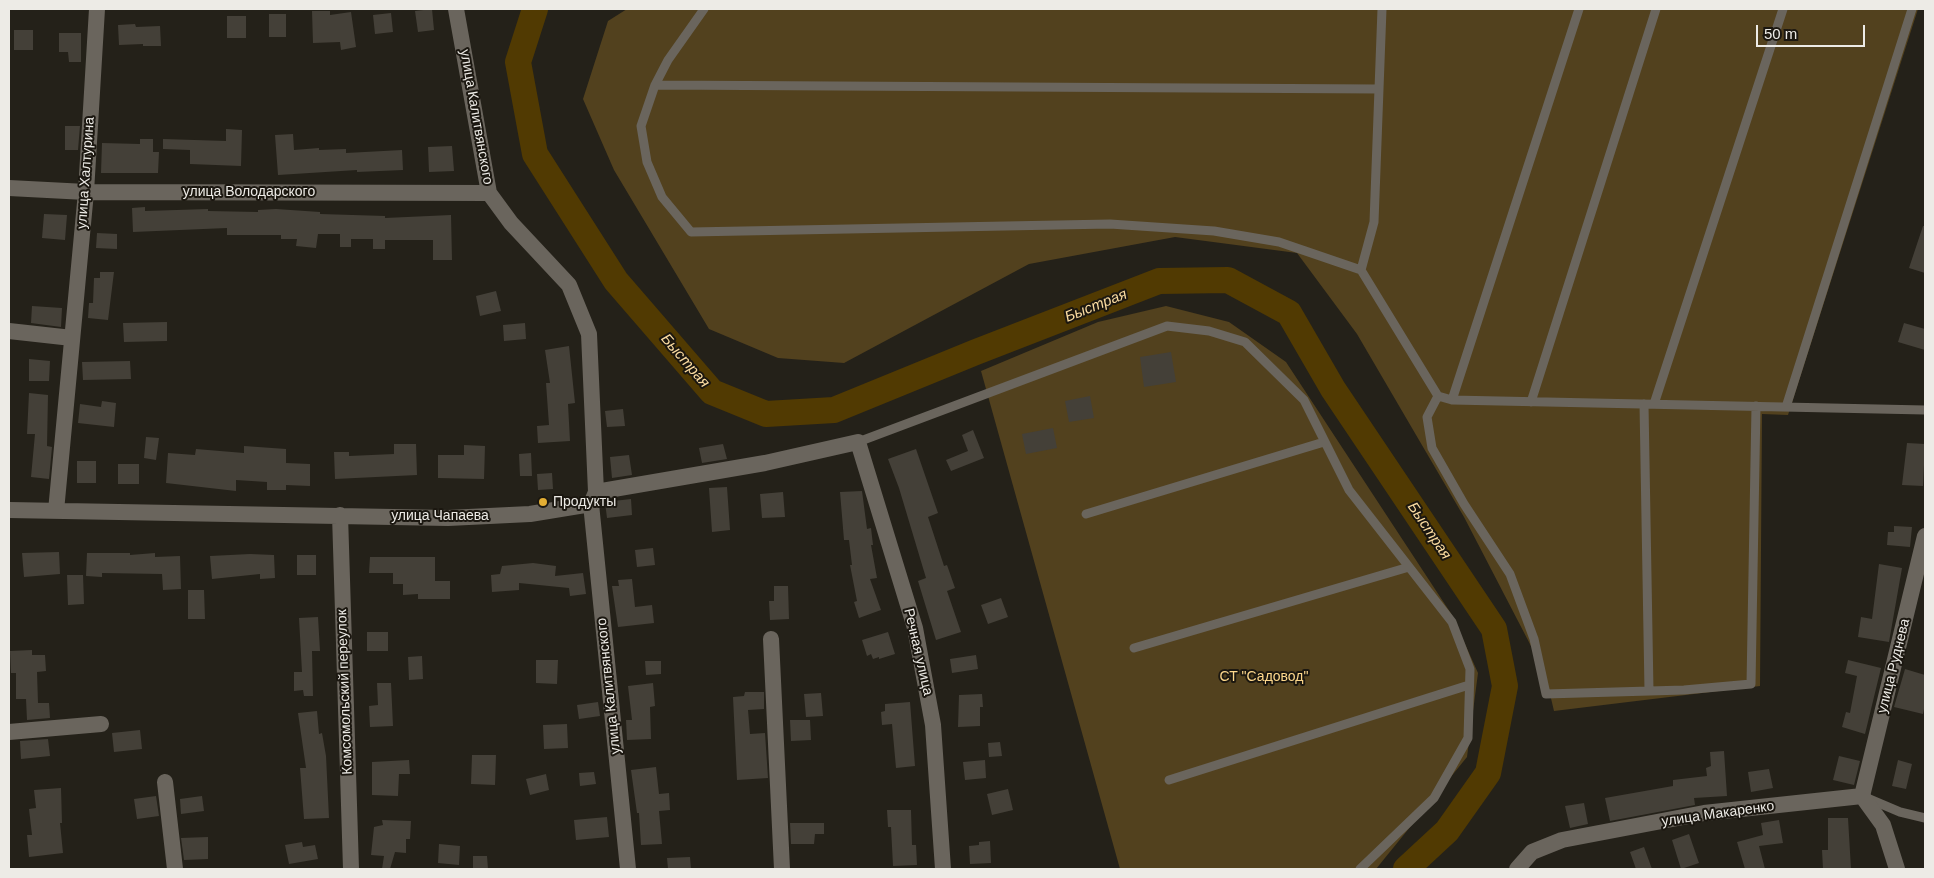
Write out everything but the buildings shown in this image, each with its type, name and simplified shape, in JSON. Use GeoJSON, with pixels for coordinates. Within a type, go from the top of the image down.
{"type":"FeatureCollection","features":[{"type":"Feature","properties":{"kind":"street","name":"улица Халтурина"},"geometry":{"type":"LineString","coordinates":[[56,511],[86,192],[97,9]]}},
{"type":"Feature","properties":{"kind":"street","name":"улица Калитвянского"},"geometry":{"type":"LineString","coordinates":[[456,9],[489,193],[510,223],[569,285],[589,334],[593,498],[628,869]]}},
{"type":"Feature","properties":{"kind":"street","name":"улица Володарского"},"geometry":{"type":"LineString","coordinates":[[9,188],[86,192],[489,193]]}},
{"type":"Feature","properties":{"kind":"street"},"geometry":{"type":"LineString","coordinates":[[9,331],[72,338]]}},
{"type":"Feature","properties":{"kind":"street","name":"улица Чапаева"},"geometry":{"type":"LineString","coordinates":[[9,510],[448,518],[530,514],[593,498],[858,442]]}},
{"type":"Feature","properties":{"kind":"street","name":"Речная улица"},"geometry":{"type":"LineString","coordinates":[[858,442],[915,628],[933,725],[943,869]]}},
{"type":"Feature","properties":{"kind":"street","name":"Комсомольский переулок"},"geometry":{"type":"LineString","coordinates":[[340,515],[351,869]]}},
{"type":"Feature","properties":{"kind":"street","name":"улица Руднева"},"geometry":{"type":"LineString","coordinates":[[1862,796],[1925,536]]}},
{"type":"Feature","properties":{"kind":"street"},"geometry":{"type":"LineString","coordinates":[[771,638],[782,869]]}},
{"type":"Feature","properties":{"kind":"street"},"geometry":{"type":"LineString","coordinates":[[9,732],[101,724]]}},
{"type":"Feature","properties":{"kind":"street"},"geometry":{"type":"LineString","coordinates":[[165,782],[175,869]]}},
{"type":"Feature","properties":{"kind":"street"},"geometry":{"type":"LineString","coordinates":[[1862,796],[1883,825],[1897,869]]}},
{"type":"Feature","properties":{"kind":"street","name":"улица Макаренко"},"geometry":{"type":"LineString","coordinates":[[1517,868],[1532,852],[1562,840],[1704,813],[1862,796]]}},
{"type":"Feature","properties":{"kind":"lane"},"geometry":{"type":"LineString","coordinates":[[704,9],[668,60],[655,85],[641,126],[647,162],[662,197],[691,232],[1110,224],[1214,231],[1279,242],[1360,270],[1438,396],[1452,400],[1925,410]]}},
{"type":"Feature","properties":{"kind":"lane"},"geometry":{"type":"LineString","coordinates":[[1360,270],[1374,222],[1382,9]]}},
{"type":"Feature","properties":{"kind":"lane"},"geometry":{"type":"LineString","coordinates":[[1452,400],[1579,9]]}},
{"type":"Feature","properties":{"kind":"lane"},"geometry":{"type":"LineString","coordinates":[[1531,402],[1656,9]]}},
{"type":"Feature","properties":{"kind":"lane"},"geometry":{"type":"LineString","coordinates":[[1654,404],[1783,9]]}},
{"type":"Feature","properties":{"kind":"lane"},"geometry":{"type":"LineString","coordinates":[[1786,407],[1912,9]]}},
{"type":"Feature","properties":{"kind":"lane"},"geometry":{"type":"LineString","coordinates":[[655,85],[1379,89]]}},
{"type":"Feature","properties":{"kind":"lane"},"geometry":{"type":"LineString","coordinates":[[858,442],[1167,326],[1209,331],[1245,342],[1304,400],[1349,490],[1452,622],[1470,669],[1468,738],[1434,798],[1360,869]]}},
{"type":"Feature","properties":{"kind":"lane"},"geometry":{"type":"LineString","coordinates":[[1438,396],[1427,417],[1432,448],[1464,504],[1510,574],[1534,638],[1546,694],[1649,691],[1751,684],[1756,406]]}},
{"type":"Feature","properties":{"kind":"lane"},"geometry":{"type":"LineString","coordinates":[[1644,404],[1649,691]]}},
{"type":"Feature","properties":{"kind":"lane"},"geometry":{"type":"LineString","coordinates":[[1086,514],[1324,442]]}},
{"type":"Feature","properties":{"kind":"lane"},"geometry":{"type":"LineString","coordinates":[[1134,648],[1409,567]]}},
{"type":"Feature","properties":{"kind":"lane"},"geometry":{"type":"LineString","coordinates":[[1169,780],[1469,685]]}},
{"type":"Feature","properties":{"kind":"lane","name":"улица Макаренко"},"geometry":{"type":"LineString","coordinates":[[1862,796],[1900,812],[1925,818]]}},
{"type":"Feature","properties":{"kind":"green space"},"geometry":{"type":"Polygon","coordinates":[[[627,9],[1918,9],[1788,415],[1762,414],[1760,686],[1554,711],[1545,673],[1464,517],[1357,334],[1297,253],[1175,237],[1029,264],[844,363],[778,358],[709,329],[614,170],[583,99],[608,21],[627,9]]]}},
{"type":"Feature","properties":{"kind":"green space","name":"СТ \"Садовод\""},"geometry":{"type":"Polygon","coordinates":[[[1166,306],[1229,322],[1286,362],[1452,615],[1478,673],[1467,757],[1376,869],[1120,869],[981,371],[1098,322],[1166,306]]]}},
{"type":"Feature","properties":{"kind":"waterway","name":"Быстрая"},"geometry":{"type":"LineString","coordinates":[[535,9],[518,62],[535,154],[616,281],[712,392],[766,414],[834,410],[976,352],[1159,281],[1228,280],[1289,313],[1333,389],[1494,629],[1505,686],[1488,773],[1447,831],[1406,869]]}},
{"type":"Feature","properties":{"kind":"place","name":"Продукты"},"geometry":{"type":"Point","coordinates":[543,502]}}]}
